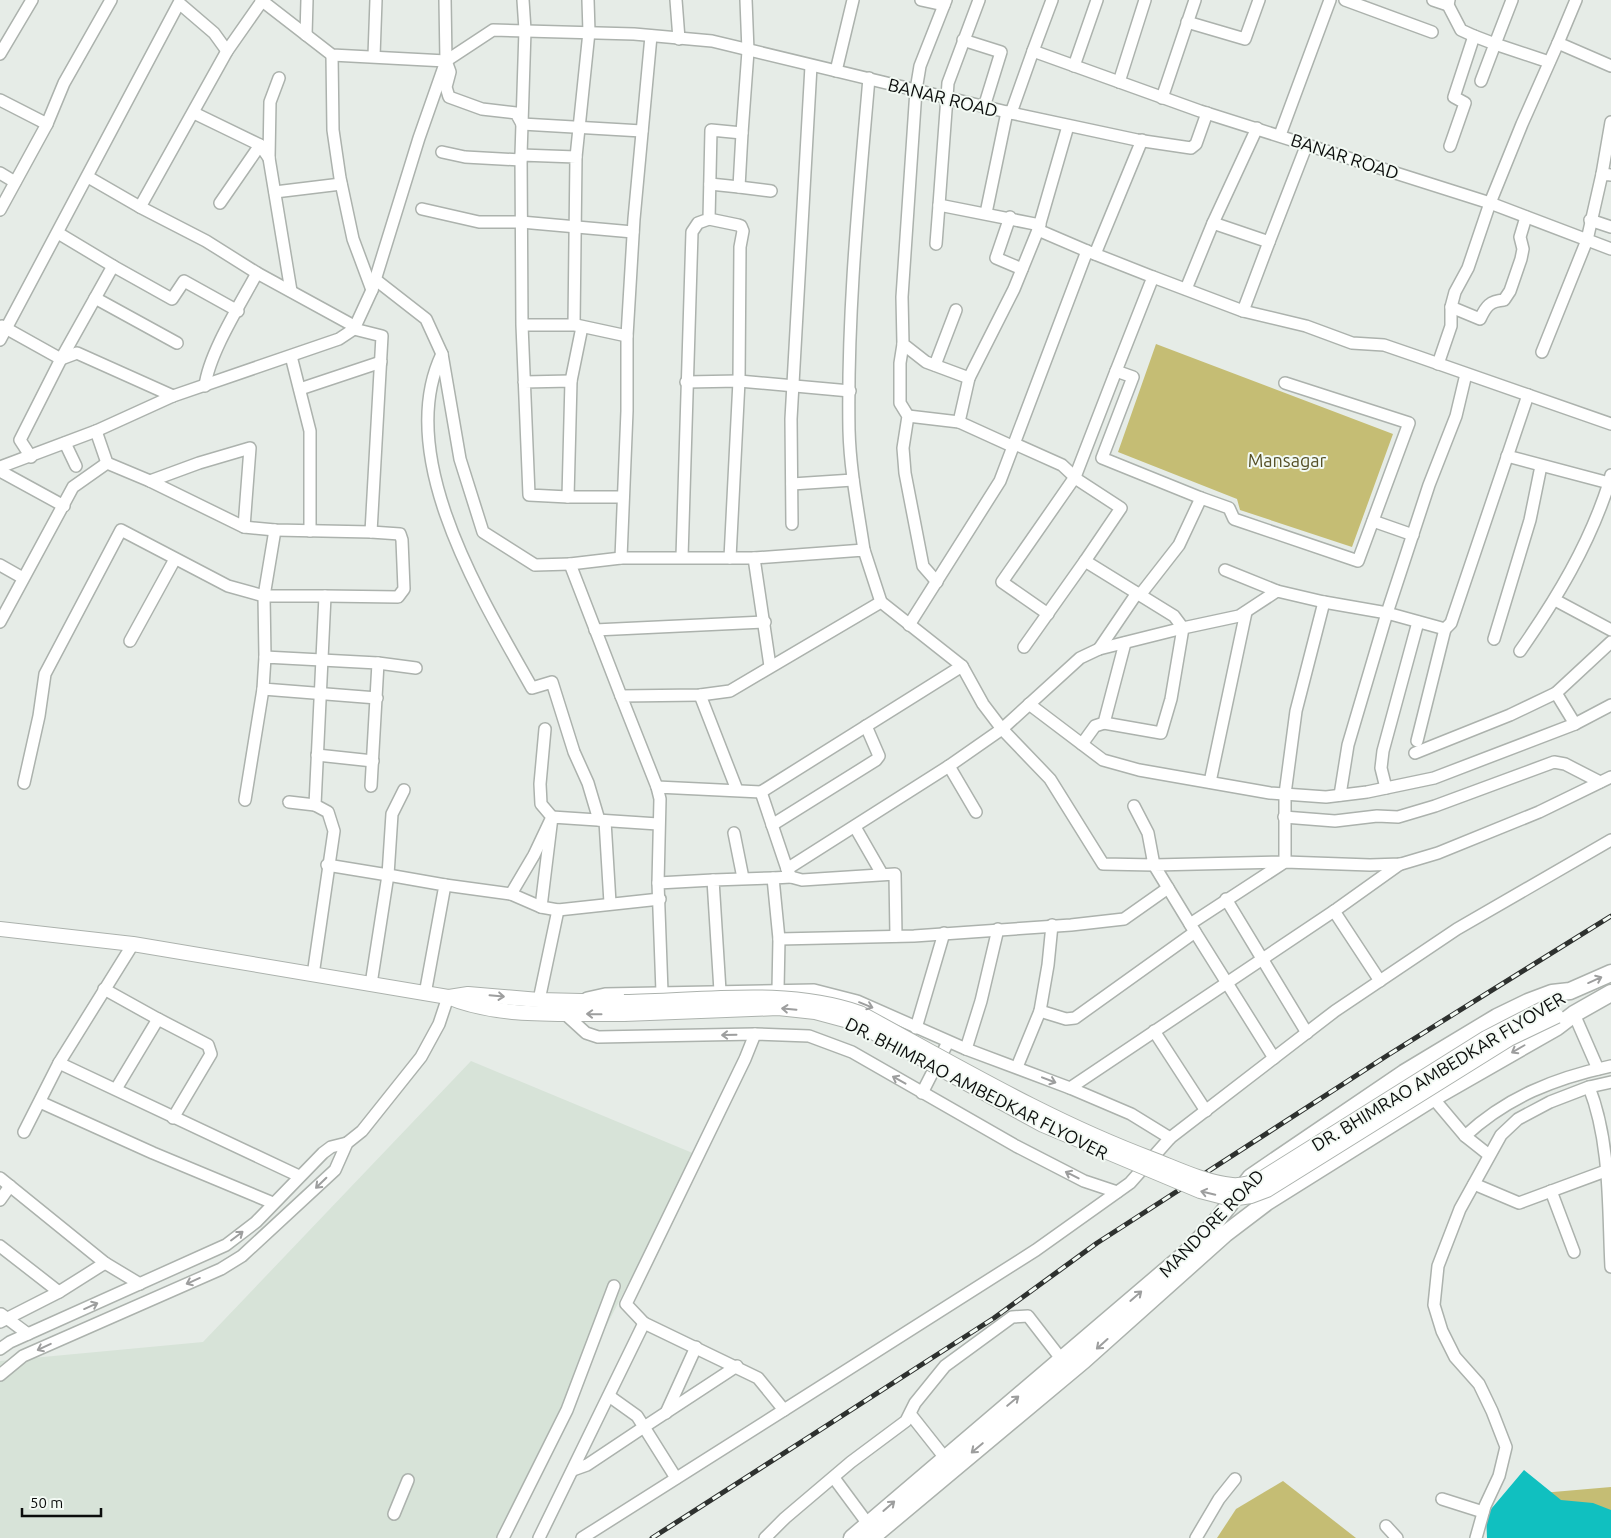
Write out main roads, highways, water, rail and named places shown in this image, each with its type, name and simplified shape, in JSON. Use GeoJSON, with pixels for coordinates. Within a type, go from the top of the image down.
{"type":"FeatureCollection","features":[{"type":"Feature","properties":{"kind":"highway","name":"MANDORE ROAD"},"geometry":{"type":"LineString","coordinates":[[869,1531],[945,1458],[1184,1255],[1214,1224],[1251,1177],[1404,1073],[1497,1016],[1552,993],[1570,991],[1611,974]]}},
{"type":"Feature","properties":{"kind":"highway","name":"MANDORE ROAD"},"geometry":{"type":"LineString","coordinates":[[852,1538],[869,1531],[1084,1360],[1247,1216],[1433,1098],[1557,1027],[1574,1014],[1611,993]]}},
{"type":"Feature","properties":{"kind":"main road"},"geometry":{"type":"LineString","coordinates":[[0,929],[133,944],[448,997]]}},
{"type":"Feature","properties":{"kind":"main road","name":"DR. BHIMRAO AMBEDKAR FLYOVER"},"geometry":{"type":"LineString","coordinates":[[448,997],[469,1006],[564,1013],[624,1008],[778,1008],[815,1012],[856,1023],[1043,1125],[1200,1191],[1231,1198],[1251,1196],[1267,1190],[1554,1010],[1570,991]]}},
{"type":"Feature","properties":{"kind":"main road","name":"DR. BHIMRAO AMBEDKAR FLYOVER"},"geometry":{"type":"LineString","coordinates":[[448,997],[468,994],[576,1001],[624,1008]]}},
{"type":"Feature","properties":{"kind":"main road","name":"DR. BHIMRAO AMBEDKAR FLYOVER"},"geometry":{"type":"LineString","coordinates":[[1554,1010],[1574,1014]]}},
{"type":"Feature","properties":{"kind":"water"},"geometry":{"type":"Polygon","coordinates":[[[1524,1470],[1561,1500],[1593,1503],[1611,1510],[1611,1538],[1487,1538],[1486,1515],[1524,1470]]]}},
{"type":"Feature","properties":{"kind":"railway"},"geometry":{"type":"LineString","coordinates":[[652,1538],[994,1318],[1097,1243],[1388,1055],[1611,916]]}},
{"type":"Feature","properties":{"kind":"park label","name":"Mansagar"},"geometry":{"type":"Point","coordinates":[1287,460]}}]}
